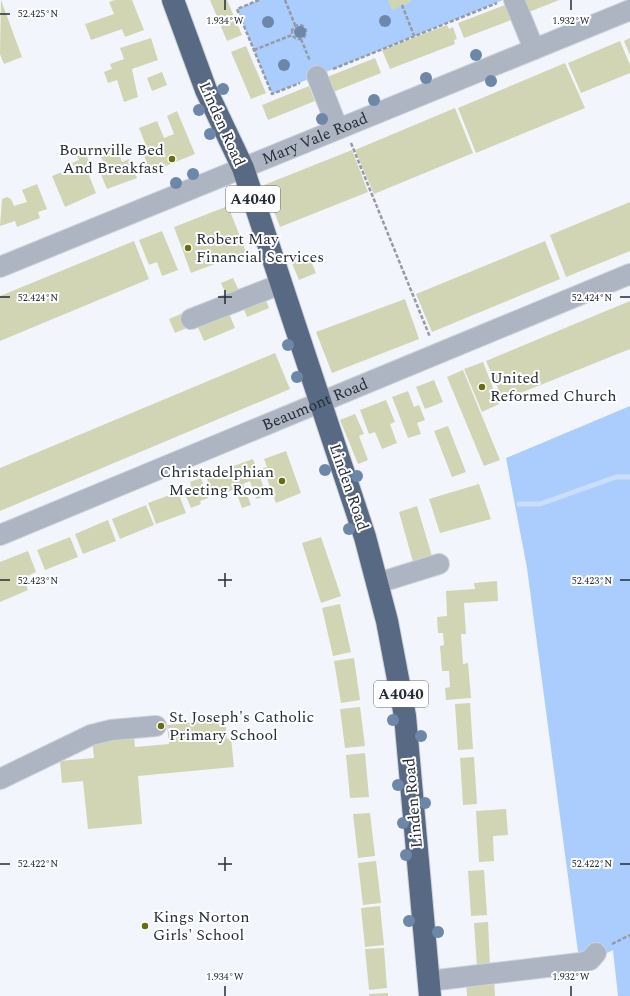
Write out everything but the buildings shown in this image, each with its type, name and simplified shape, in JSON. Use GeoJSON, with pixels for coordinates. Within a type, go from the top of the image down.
{"type":"FeatureCollection","features":[{"type":"Feature","properties":{"kind":"highway","name":"Linden Road"},"geometry":{"type":"LineString","coordinates":[[173,0],[206,90],[243,168],[365,537],[378,583],[405,716],[429,989]]}},
{"type":"Feature","properties":{"kind":"street"},"geometry":{"type":"LineString","coordinates":[[514,0],[534,49]]}},
{"type":"Feature","properties":{"kind":"street","name":"Mary Vale Road"},"geometry":{"type":"LineString","coordinates":[[0,267],[630,10]]}},
{"type":"Feature","properties":{"kind":"street"},"geometry":{"type":"LineString","coordinates":[[317,76],[340,128]]}},
{"type":"Feature","properties":{"kind":"street","name":"Beaumont Road"},"geometry":{"type":"LineString","coordinates":[[0,535],[630,274]]}},
{"type":"Feature","properties":{"kind":"street"},"geometry":{"type":"LineString","coordinates":[[191,319],[281,284]]}},
{"type":"Feature","properties":{"kind":"street"},"geometry":{"type":"LineString","coordinates":[[378,583],[439,564]]}},
{"type":"Feature","properties":{"kind":"street"},"geometry":{"type":"LineString","coordinates":[[0,779],[91,735],[111,730],[156,726]]}},
{"type":"Feature","properties":{"kind":"street"},"geometry":{"type":"LineString","coordinates":[[429,989],[580,963],[590,960],[596,953]]}},
{"type":"Feature","properties":{"kind":"path"},"geometry":{"type":"LineString","coordinates":[[259,0],[237,9],[272,94],[503,0]]}},
{"type":"Feature","properties":{"kind":"path"},"geometry":{"type":"LineString","coordinates":[[285,0],[296,26]]}},
{"type":"Feature","properties":{"kind":"path"},"geometry":{"type":"LineString","coordinates":[[402,5],[415,37]]}},
{"type":"Feature","properties":{"kind":"path"},"geometry":{"type":"LineString","coordinates":[[292,35],[292,30],[296,26],[302,26],[306,29],[306,34],[301,39]]}},
{"type":"Feature","properties":{"kind":"path"},"geometry":{"type":"LineString","coordinates":[[254,50],[292,35]]}},
{"type":"Feature","properties":{"kind":"path"},"geometry":{"type":"LineString","coordinates":[[292,35],[296,39],[301,39]]}},
{"type":"Feature","properties":{"kind":"path"},"geometry":{"type":"LineString","coordinates":[[301,39],[317,76]]}},
{"type":"Feature","properties":{"kind":"path"},"geometry":{"type":"LineString","coordinates":[[340,128],[394,246],[437,354]]}},
{"type":"Feature","properties":{"kind":"shaded area"},"geometry":{"type":"Polygon","coordinates":[[[259,0],[503,0],[272,94],[237,9],[259,0]]]}},
{"type":"Feature","properties":{"kind":"shaded area"},"geometry":{"type":"Polygon","coordinates":[[[630,406],[630,996],[618,996],[613,950],[580,967],[527,568],[506,458],[630,406]]]}},
{"type":"Feature","properties":{"kind":"waterway"},"geometry":{"type":"LineString","coordinates":[[519,504],[540,504],[616,477],[630,477]]}},
{"type":"Feature","properties":{"kind":"place","name":"Bournville Bed And Breakfast"},"geometry":{"type":"Point","coordinates":[172,159]}},
{"type":"Feature","properties":{"kind":"place","name":"Robert May Financial Services"},"geometry":{"type":"Point","coordinates":[188,248]}},
{"type":"Feature","properties":{"kind":"place","name":"United Reformed Church"},"geometry":{"type":"Point","coordinates":[482,387]}},
{"type":"Feature","properties":{"kind":"place","name":"Christadelphian Meeting Room"},"geometry":{"type":"Point","coordinates":[282,481]}},
{"type":"Feature","properties":{"kind":"place","name":"St. Joseph's Catholic Primary School"},"geometry":{"type":"Point","coordinates":[161,726]}},
{"type":"Feature","properties":{"kind":"place","name":"Kings Norton Girls' School"},"geometry":{"type":"Point","coordinates":[145,926]}}]}
